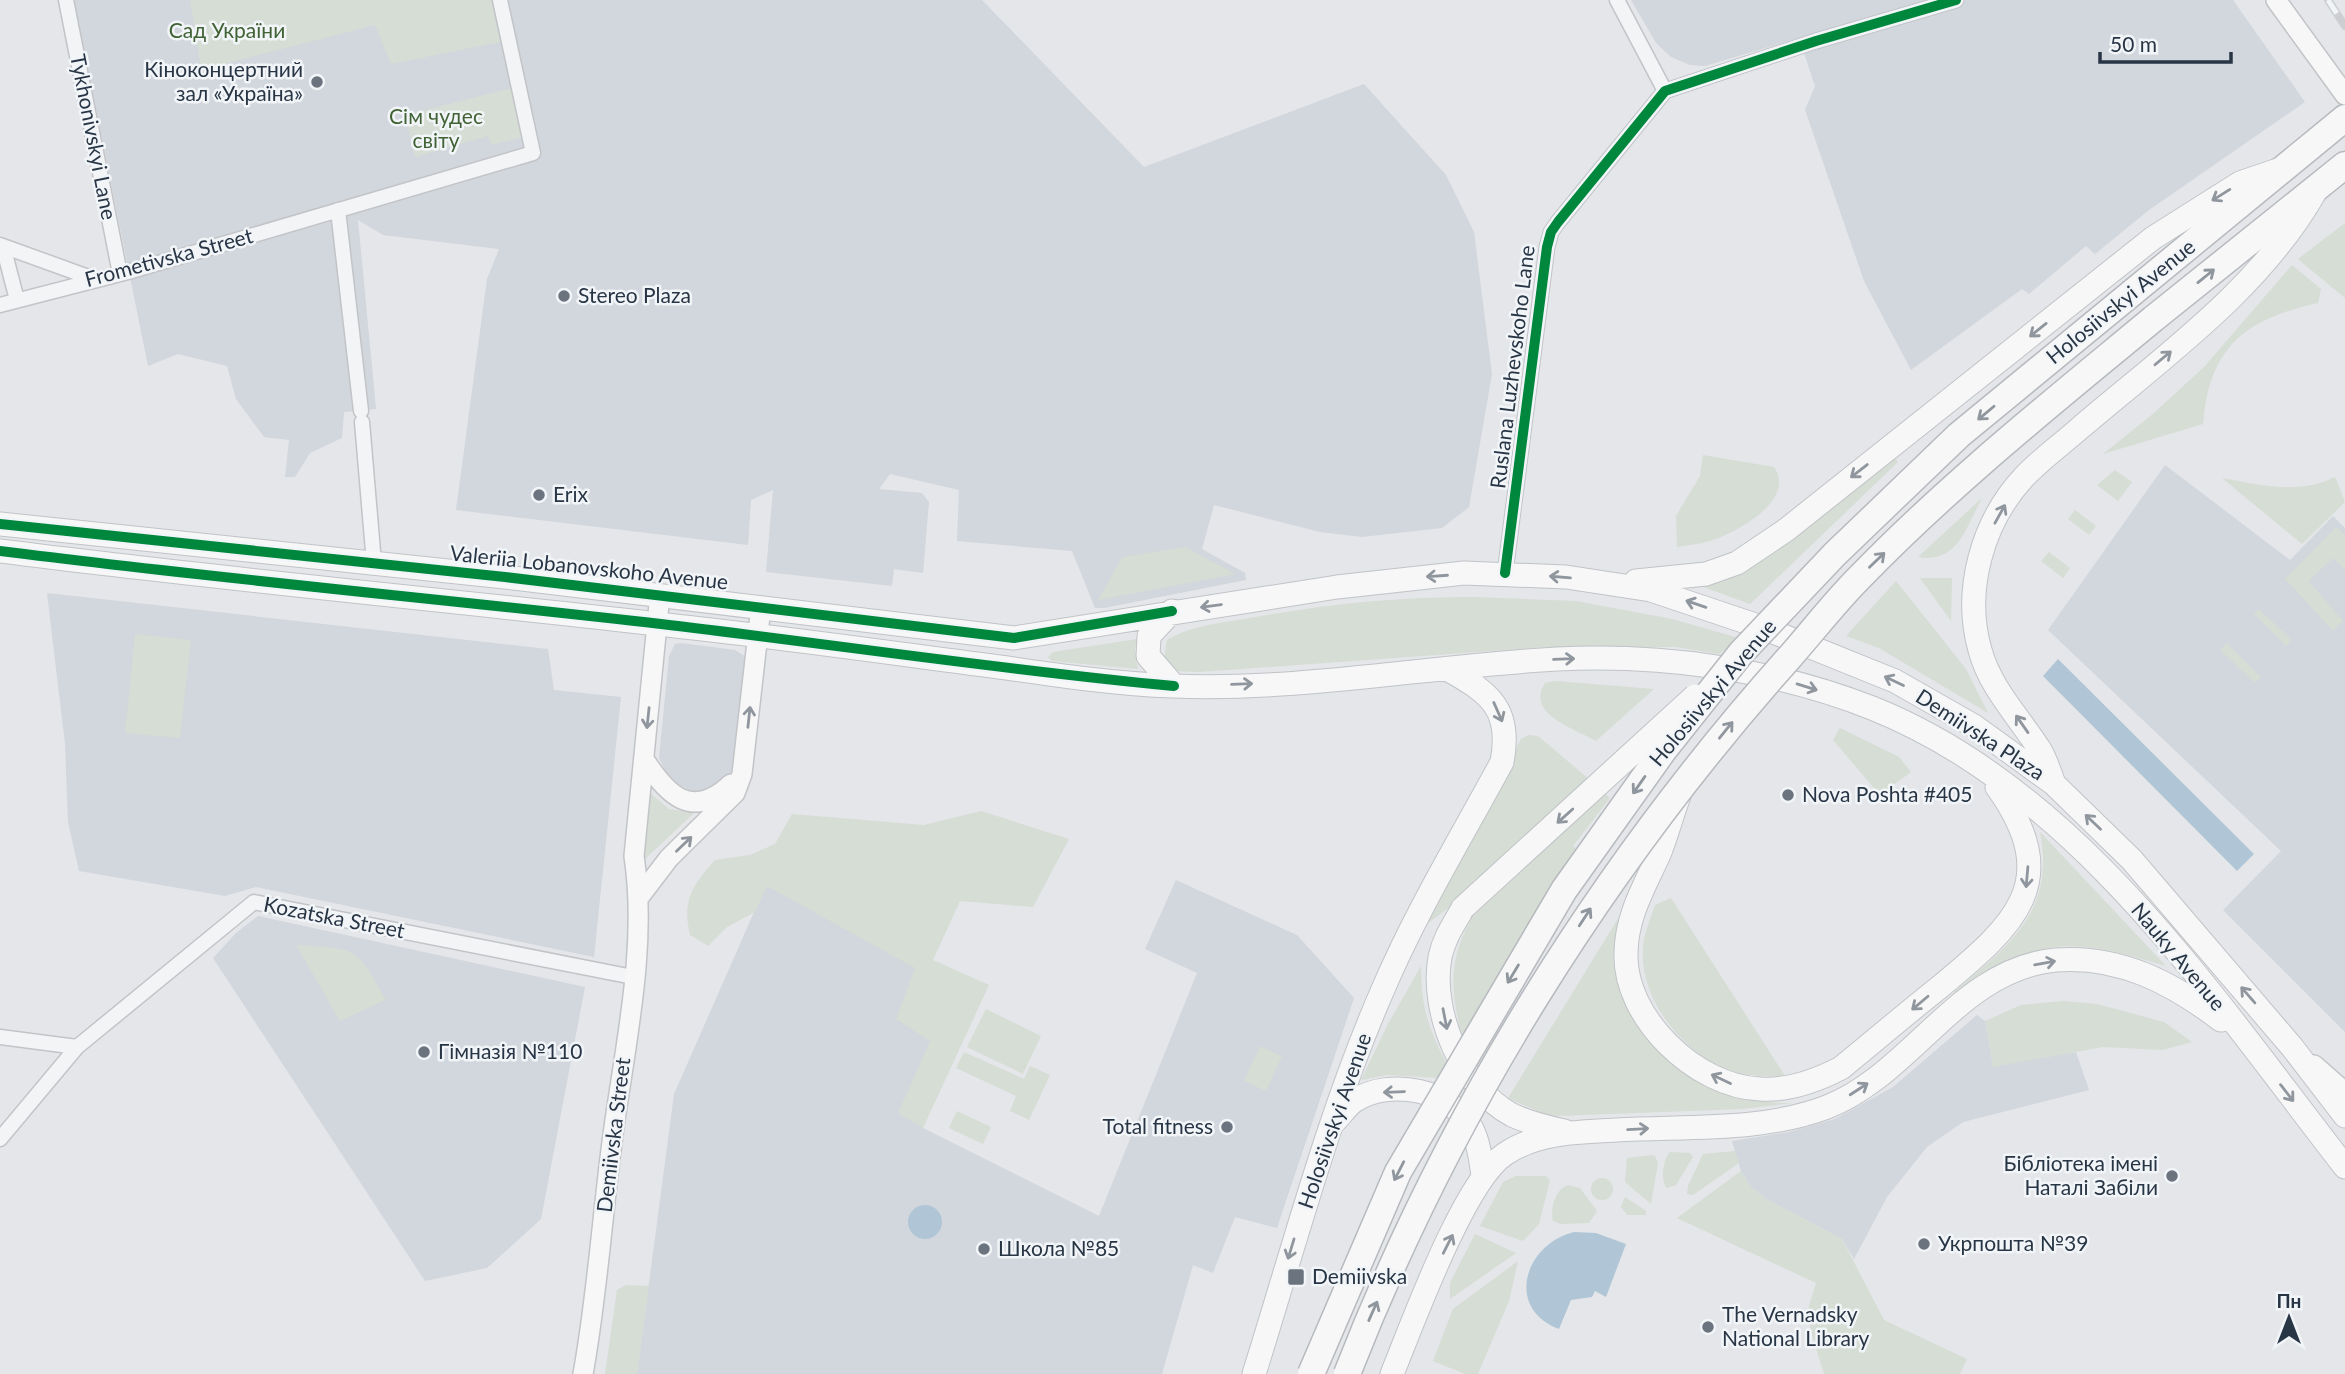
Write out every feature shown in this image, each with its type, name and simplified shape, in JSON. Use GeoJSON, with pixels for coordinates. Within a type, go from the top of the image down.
{"type":"FeatureCollection","features":[{"type":"Feature","properties":{"kind":"highway","name":"Holosiivskyi Avenue"},"geometry":{"type":"LineString","coordinates":[[1311,1374],[1398,1172],[1485,1020],[1564,890],[1663,751],[1741,653],[1835,554],[1959,435],[2337,124]]}},
{"type":"Feature","properties":{"kind":"highway","name":"Holosiivskyi Avenue"},"geometry":{"type":"LineString","coordinates":[[1347,1374],[1436,1172],[1587,913],[1683,783],[1743,708],[1857,579],[1931,507],[2153,319],[2345,165]]}},
{"type":"Feature","properties":{"kind":"main road"},"geometry":{"type":"LineString","coordinates":[[1616,583],[1706,574],[1737,563],[1786,530],[2153,238],[2240,183],[2283,169]]}},
{"type":"Feature","properties":{"kind":"main road"},"geometry":{"type":"LineString","coordinates":[[2054,784],[2042,752],[1997,687],[1979,648],[1974,584],[1982,552],[1999,513],[2024,478],[2180,344],[2255,274],[2294,230],[2319,184]]}},
{"type":"Feature","properties":{"kind":"main road","name":"Valeriia Lobanovskoho Avenue"},"geometry":{"type":"LineString","coordinates":[[0,524],[660,594],[1014,638],[1172,611],[1413,577],[1505,573]]}},
{"type":"Feature","properties":{"kind":"main road"},"geometry":{"type":"LineString","coordinates":[[0,551],[213,578],[658,624],[1055,675],[1174,686],[1315,681],[1447,669]]}},
{"type":"Feature","properties":{"kind":"main road","name":"Demiivska Plaza"},"geometry":{"type":"LineString","coordinates":[[1505,573],[1616,583],[1690,602],[1895,681],[1975,726],[2054,784]]}},
{"type":"Feature","properties":{"kind":"main road"},"geometry":{"type":"LineString","coordinates":[[1172,611],[1149,636],[1148,656],[1156,669],[1174,686]]}},
{"type":"Feature","properties":{"kind":"main road"},"geometry":{"type":"LineString","coordinates":[[1398,955],[1463,908],[1741,653]]}},
{"type":"Feature","properties":{"kind":"main road","name":"Demiivska Plaza"},"geometry":{"type":"LineString","coordinates":[[1447,669],[1593,659],[1717,667],[1799,685],[1873,709],[1924,733],[1986,770]]}},
{"type":"Feature","properties":{"kind":"main road","name":"Holosiivskyi Avenue"},"geometry":{"type":"LineString","coordinates":[[1254,1374],[1330,1127],[1398,955],[1502,762],[1507,736],[1492,699],[1479,687],[1447,669]]}},
{"type":"Feature","properties":{"kind":"main road"},"geometry":{"type":"LineString","coordinates":[[1683,783],[1660,852],[1639,891],[1629,923],[1625,953],[1627,978],[1638,1004],[1659,1034],[1693,1065],[1728,1083],[1759,1090],[1813,1083],[1841,1068],[2006,929],[2018,911],[2027,883],[2028,865],[2022,831],[1986,770]]}},
{"type":"Feature","properties":{"kind":"main road","name":"Nauky Avenue"},"geometry":{"type":"LineString","coordinates":[[1986,770],[2032,806],[2113,880],[2162,933],[2345,1167]]}},
{"type":"Feature","properties":{"kind":"main road","name":"Nauky Avenue"},"geometry":{"type":"LineString","coordinates":[[2054,784],[2132,860],[2292,1047],[2345,1116]]}},
{"type":"Feature","properties":{"kind":"main road"},"geometry":{"type":"LineString","coordinates":[[1463,908],[1446,938],[1440,958],[1445,1025],[1454,1052],[1488,1097],[1511,1114],[1535,1124],[1570,1132]]}},
{"type":"Feature","properties":{"kind":"main road"},"geometry":{"type":"LineString","coordinates":[[1392,1374],[1438,1263],[1483,1176],[1503,1155],[1528,1142],[1570,1132],[1747,1123],[1791,1118],[1821,1109],[1862,1089],[1993,982],[2028,966],[2055,961],[2109,964],[2153,976],[2181,990],[2246,1039]]}},
{"type":"Feature","properties":{"kind":"main road"},"geometry":{"type":"LineString","coordinates":[[1330,1127],[1353,1101],[1371,1094],[1392,1091],[1429,1092],[1455,1106],[1472,1128],[1483,1176]]}},
{"type":"Feature","properties":{"kind":"street","name":"Tykhonivskyi Lane"},"geometry":{"type":"LineString","coordinates":[[66,0],[120,274]]}},
{"type":"Feature","properties":{"kind":"street","name":"Frometivska Street"},"geometry":{"type":"LineString","coordinates":[[0,305],[120,274],[533,153],[500,0]]}},
{"type":"Feature","properties":{"kind":"street"},"geometry":{"type":"LineString","coordinates":[[1617,0],[1665,91],[1816,41],[1956,0]]}},
{"type":"Feature","properties":{"kind":"street"},"geometry":{"type":"LineString","coordinates":[[2276,0],[2345,95]]}},
{"type":"Feature","properties":{"kind":"street","name":"Ruslana Luzhevskoho Lane"},"geometry":{"type":"LineString","coordinates":[[1505,573],[1551,232],[1665,91]]}},
{"type":"Feature","properties":{"kind":"street"},"geometry":{"type":"LineString","coordinates":[[338,211],[374,563]]}},
{"type":"Feature","properties":{"kind":"street"},"geometry":{"type":"LineString","coordinates":[[1,245],[93,279]]}},
{"type":"Feature","properties":{"kind":"street"},"geometry":{"type":"LineString","coordinates":[[1,245],[17,300]]}},
{"type":"Feature","properties":{"kind":"street","name":"Demiivska Street"},"geometry":{"type":"LineString","coordinates":[[583,1374],[596,1289],[633,977],[640,896],[634,856],[660,594]]}},
{"type":"Feature","properties":{"kind":"street"},"geometry":{"type":"LineString","coordinates":[[640,896],[669,858],[735,793],[742,774],[761,607]]}},
{"type":"Feature","properties":{"kind":"street"},"geometry":{"type":"LineString","coordinates":[[644,759],[662,787],[682,799],[703,802],[721,794],[742,774]]}},
{"type":"Feature","properties":{"kind":"street","name":"Kozatska Street"},"geometry":{"type":"LineString","coordinates":[[0,1139],[77,1047],[254,902],[633,977]]}},
{"type":"Feature","properties":{"kind":"street"},"geometry":{"type":"LineString","coordinates":[[0,1037],[77,1047]]}},
{"type":"Feature","properties":{"kind":"street","name":"Nauky Avenue"},"geometry":{"type":"LineString","coordinates":[[2292,1047],[2345,1092]]}},
{"type":"Feature","properties":{"kind":"shaded area"},"geometry":{"type":"Polygon","coordinates":[[[74,0],[982,0],[1144,167],[1364,84],[1446,175],[1474,232],[1492,374],[1469,507],[1442,528],[1362,537],[1320,532],[1214,505],[1202,549],[1245,573],[1246,580],[1104,608],[1095,608],[1072,551],[957,541],[959,490],[890,474],[879,489],[922,493],[929,502],[923,573],[894,569],[892,586],[766,572],[773,490],[751,500],[748,545],[456,510],[487,279],[499,249],[383,235],[358,220],[376,409],[344,412],[342,438],[310,453],[295,477],[285,477],[289,440],[264,437],[236,399],[227,366],[178,354],[148,366],[74,0]]]}},
{"type":"Feature","properties":{"kind":"shaded area"},"geometry":{"type":"Polygon","coordinates":[[[1631,0],[2233,0],[2305,102],[2149,210],[2095,254],[2086,246],[2029,294],[2022,289],[1911,370],[1864,281],[1805,110],[1815,86],[1799,38],[1705,66],[1690,65],[1671,57],[1656,43],[1631,0]]]}},
{"type":"Feature","properties":{"kind":"shaded area"},"geometry":{"type":"Polygon","coordinates":[[[2165,465],[2290,560],[2333,516],[2345,528],[2345,1032],[2223,910],[2281,851],[2048,630],[2165,465]]]}},
{"type":"Feature","properties":{"kind":"shaded area"},"geometry":{"type":"Polygon","coordinates":[[[47,593],[548,649],[554,690],[621,697],[594,957],[256,887],[225,896],[79,871],[68,822],[65,744],[47,593]]]}},
{"type":"Feature","properties":{"kind":"shaded area"},"geometry":{"type":"Polygon","coordinates":[[[675,644],[735,650],[746,657],[748,664],[733,769],[727,780],[706,791],[694,792],[670,781],[659,758],[669,656],[675,644]]]}},
{"type":"Feature","properties":{"kind":"shaded area"},"geometry":{"type":"Polygon","coordinates":[[[1176,880],[1297,935],[1354,998],[1277,1228],[1235,1217],[1213,1273],[1193,1265],[1162,1374],[637,1374],[674,1094],[766,885],[978,989],[923,1128],[1099,1216],[1197,973],[1145,949],[1176,880]]]}},
{"type":"Feature","properties":{"kind":"shaded area","name":"Гімназія №110"},"geometry":{"type":"Polygon","coordinates":[[[258,916],[585,987],[541,1219],[487,1268],[425,1281],[213,958],[236,933],[258,916]]]}},
{"type":"Feature","properties":{"kind":"shaded area"},"geometry":{"type":"Polygon","coordinates":[[[1977,1015],[1985,1021],[1993,1066],[2076,1052],[2089,1090],[1963,1122],[1927,1147],[1887,1197],[1854,1259],[1842,1239],[1766,1199],[1751,1187],[1741,1171],[1732,1141],[1789,1132],[1835,1119],[1893,1087],[1977,1015]]]}},
{"type":"Feature","properties":{"kind":"green space","name":"Сад України"},"geometry":{"type":"Polygon","coordinates":[[[190,0],[491,0],[500,42],[391,64],[375,25],[201,70],[190,0]]]}},
{"type":"Feature","properties":{"kind":"green space","name":"Сім чудес світу"},"geometry":{"type":"Polygon","coordinates":[[[512,88],[524,137],[491,145],[488,136],[415,157],[405,115],[512,88]]]}},
{"type":"Feature","properties":{"kind":"green space"},"geometry":{"type":"Polygon","coordinates":[[[2345,223],[2345,298],[2298,259],[2345,223]]]}},
{"type":"Feature","properties":{"kind":"green space"},"geometry":{"type":"Polygon","coordinates":[[[2292,265],[2321,289],[2318,303],[2270,318],[2235,341],[2213,375],[2203,424],[2103,454],[2154,413],[2204,367],[2292,265]]]}},
{"type":"Feature","properties":{"kind":"green space"},"geometry":{"type":"Polygon","coordinates":[[[1891,453],[1898,462],[1750,604],[1698,585],[1891,453]]]}},
{"type":"Feature","properties":{"kind":"green space"},"geometry":{"type":"Polygon","coordinates":[[[1703,455],[1774,467],[1779,480],[1777,492],[1760,514],[1734,531],[1710,541],[1677,547],[1676,516],[1700,476],[1703,455]]]}},
{"type":"Feature","properties":{"kind":"green space"},"geometry":{"type":"Polygon","coordinates":[[[2115,470],[2132,482],[2118,501],[2097,485],[2115,470]]]}},
{"type":"Feature","properties":{"kind":"green space"},"geometry":{"type":"Polygon","coordinates":[[[2335,477],[2345,502],[2302,544],[2222,478],[2265,486],[2294,487],[2308,486],[2335,477]]]}},
{"type":"Feature","properties":{"kind":"green space"},"geometry":{"type":"Polygon","coordinates":[[[1982,498],[1952,549],[1932,558],[1918,557],[1982,498]]]}},
{"type":"Feature","properties":{"kind":"green space"},"geometry":{"type":"Polygon","coordinates":[[[2075,510],[2096,526],[2089,535],[2068,519],[2075,510]]]}},
{"type":"Feature","properties":{"kind":"green space"},"geometry":{"type":"Polygon","coordinates":[[[2336,527],[2345,535],[2345,570],[2333,558],[2309,581],[2343,621],[2333,631],[2285,579],[2336,527]]]}},
{"type":"Feature","properties":{"kind":"green space"},"geometry":{"type":"Polygon","coordinates":[[[1185,547],[1236,574],[1098,600],[1122,557],[1185,547]]]}},
{"type":"Feature","properties":{"kind":"green space"},"geometry":{"type":"Polygon","coordinates":[[[2049,552],[2070,568],[2063,578],[2041,561],[2049,552]]]}},
{"type":"Feature","properties":{"kind":"green space"},"geometry":{"type":"Polygon","coordinates":[[[1920,578],[1952,578],[1951,621],[1920,578]]]}},
{"type":"Feature","properties":{"kind":"green space"},"geometry":{"type":"Polygon","coordinates":[[[1896,581],[1966,669],[1988,713],[1879,648],[1846,636],[1896,581]]]}},
{"type":"Feature","properties":{"kind":"green space"},"geometry":{"type":"Polygon","coordinates":[[[1476,597],[1576,601],[1672,619],[1739,638],[1719,654],[1676,647],[1546,647],[1199,672],[1175,671],[1164,658],[1167,640],[1207,625],[1362,602],[1476,597]]]}},
{"type":"Feature","properties":{"kind":"green space"},"geometry":{"type":"Polygon","coordinates":[[[2259,609],[2292,640],[2286,646],[2254,614],[2259,609]]]}},
{"type":"Feature","properties":{"kind":"green space"},"geometry":{"type":"Polygon","coordinates":[[[135,634],[191,640],[180,738],[125,733],[135,634]]]}},
{"type":"Feature","properties":{"kind":"green space"},"geometry":{"type":"Polygon","coordinates":[[[1137,639],[1135,650],[1138,669],[1052,661],[1048,657],[1053,652],[1137,639]]]}},
{"type":"Feature","properties":{"kind":"green space"},"geometry":{"type":"Polygon","coordinates":[[[2227,643],[2261,677],[2255,683],[2220,650],[2227,643]]]}},
{"type":"Feature","properties":{"kind":"green space"},"geometry":{"type":"Polygon","coordinates":[[[1555,681],[1654,689],[1596,741],[1547,712],[1541,703],[1541,694],[1545,683],[1555,681]]]}},
{"type":"Feature","properties":{"kind":"green space"},"geometry":{"type":"Polygon","coordinates":[[[1840,728],[1899,757],[1911,772],[1880,795],[1833,740],[1840,728]]]}},
{"type":"Feature","properties":{"kind":"green space"},"geometry":{"type":"Polygon","coordinates":[[[1529,735],[1538,736],[1590,780],[1458,901],[1420,929],[1521,739],[1529,735]]]}},
{"type":"Feature","properties":{"kind":"green space"},"geometry":{"type":"Polygon","coordinates":[[[649,792],[669,809],[694,813],[642,862],[649,792]]]}},
{"type":"Feature","properties":{"kind":"green space"},"geometry":{"type":"Polygon","coordinates":[[[1605,794],[1610,798],[1573,846],[1583,853],[1462,1041],[1454,992],[1455,964],[1472,917],[1605,794]]]}},
{"type":"Feature","properties":{"kind":"green space"},"geometry":{"type":"Polygon","coordinates":[[[981,811],[1069,839],[1033,907],[960,901],[933,960],[989,985],[923,1128],[898,1113],[930,1041],[896,1019],[915,968],[767,886],[755,912],[727,927],[708,946],[690,935],[688,903],[700,878],[715,860],[750,855],[775,844],[792,814],[924,825],[981,811]]]}},
{"type":"Feature","properties":{"kind":"green space"},"geometry":{"type":"Polygon","coordinates":[[[2040,832],[2166,966],[2095,948],[2058,947],[2023,956],[1959,997],[1954,992],[2009,942],[2034,906],[2041,884],[2043,860],[2040,832]]]}},
{"type":"Feature","properties":{"kind":"green space"},"geometry":{"type":"Polygon","coordinates":[[[1671,898],[1785,1076],[1745,1074],[1714,1063],[1682,1039],[1668,1023],[1648,986],[1643,947],[1655,905],[1671,898]]]}},
{"type":"Feature","properties":{"kind":"green space"},"geometry":{"type":"Polygon","coordinates":[[[1619,917],[1620,965],[1630,1002],[1643,1028],[1660,1051],[1680,1070],[1704,1085],[1731,1095],[1760,1101],[1791,1103],[1743,1109],[1556,1116],[1542,1113],[1508,1098],[1619,917]]]}},
{"type":"Feature","properties":{"kind":"green space"},"geometry":{"type":"Polygon","coordinates":[[[296,945],[353,953],[368,969],[386,1000],[340,1021],[296,945]]]}},
{"type":"Feature","properties":{"kind":"green space"},"geometry":{"type":"Polygon","coordinates":[[[1421,966],[1422,994],[1427,1017],[1447,1064],[1439,1078],[1388,1075],[1361,1080],[1388,1024],[1421,966]]]}},
{"type":"Feature","properties":{"kind":"green space"},"geometry":{"type":"Polygon","coordinates":[[[2063,1001],[2097,1004],[2164,1022],[2192,1042],[2162,1050],[2103,1047],[1993,1067],[1985,1021],[2021,1005],[2063,1001]]]}},
{"type":"Feature","properties":{"kind":"green space"},"geometry":{"type":"Polygon","coordinates":[[[986,1009],[1041,1036],[1023,1074],[967,1047],[986,1009]]]}},
{"type":"Feature","properties":{"kind":"green space"},"geometry":{"type":"Polygon","coordinates":[[[1260,1046],[1282,1056],[1266,1091],[1244,1081],[1260,1046]]]}},
{"type":"Feature","properties":{"kind":"green space"},"geometry":{"type":"Polygon","coordinates":[[[964,1052],[1024,1079],[1030,1066],[1050,1075],[1029,1120],[1010,1111],[1016,1096],[956,1068],[964,1052]]]}},
{"type":"Feature","properties":{"kind":"green space"},"geometry":{"type":"Polygon","coordinates":[[[957,1111],[991,1127],[983,1144],[949,1128],[957,1111]]]}},
{"type":"Feature","properties":{"kind":"green space"},"geometry":{"type":"Polygon","coordinates":[[[1735,1151],[1739,1163],[1693,1195],[1687,1194],[1703,1154],[1735,1151]]]}},
{"type":"Feature","properties":{"kind":"green space"},"geometry":{"type":"Polygon","coordinates":[[[1670,1152],[1690,1153],[1693,1157],[1676,1185],[1667,1188],[1663,1170],[1670,1152]]]}},
{"type":"Feature","properties":{"kind":"green space"},"geometry":{"type":"Polygon","coordinates":[[[1655,1156],[1658,1163],[1651,1204],[1625,1182],[1627,1158],[1655,1156]]]}},
{"type":"Feature","properties":{"kind":"green space"},"geometry":{"type":"Polygon","coordinates":[[[1741,1171],[1751,1187],[1766,1199],[1842,1239],[1884,1320],[1967,1359],[1960,1374],[1824,1374],[1811,1332],[1808,1309],[1816,1283],[1677,1218],[1741,1171]]]}},
{"type":"Feature","properties":{"kind":"green space"},"geometry":{"type":"Polygon","coordinates":[[[1516,1176],[1546,1176],[1550,1180],[1539,1224],[1523,1241],[1480,1226],[1503,1182],[1516,1176]]]}},
{"type":"Feature","properties":{"kind":"green space"},"geometry":{"type":"Polygon","coordinates":[[[1602,1178],[1610,1181],[1613,1189],[1610,1197],[1602,1200],[1594,1197],[1591,1189],[1594,1181],[1602,1178]]]}},
{"type":"Feature","properties":{"kind":"green space"},"geometry":{"type":"Polygon","coordinates":[[[1568,1185],[1580,1188],[1597,1211],[1589,1223],[1561,1224],[1553,1221],[1554,1200],[1568,1185]]]}},
{"type":"Feature","properties":{"kind":"green space"},"geometry":{"type":"Polygon","coordinates":[[[1625,1197],[1646,1211],[1646,1215],[1627,1215],[1621,1207],[1625,1197]]]}},
{"type":"Feature","properties":{"kind":"green space"},"geometry":{"type":"Polygon","coordinates":[[[1475,1234],[1516,1253],[1450,1299],[1450,1283],[1475,1234]]]}},
{"type":"Feature","properties":{"kind":"green space"},"geometry":{"type":"Polygon","coordinates":[[[1518,1261],[1509,1301],[1478,1374],[1465,1374],[1433,1361],[1453,1309],[1518,1261]]]}},
{"type":"Feature","properties":{"kind":"green space"},"geometry":{"type":"Polygon","coordinates":[[[626,1285],[649,1286],[637,1374],[605,1374],[617,1290],[626,1285]]]}},
{"type":"Feature","properties":{"kind":"water"},"geometry":{"type":"Polygon","coordinates":[[[2058,659],[2254,854],[2237,871],[2043,676],[2058,659]]]}},
{"type":"Feature","properties":{"kind":"water"},"geometry":{"type":"Polygon","coordinates":[[[925,1205],[937,1210],[942,1222],[937,1234],[925,1239],[913,1234],[908,1222],[913,1210],[925,1205]]]}},
{"type":"Feature","properties":{"kind":"water"},"geometry":{"type":"Polygon","coordinates":[[[1574,1232],[1596,1233],[1626,1244],[1606,1297],[1595,1291],[1592,1297],[1571,1300],[1559,1329],[1542,1319],[1531,1307],[1527,1277],[1533,1262],[1543,1249],[1574,1232]]]}},
{"type":"Feature","properties":{"kind":"railway"},"geometry":{"type":"LineString","coordinates":[[2328,0],[2345,26]]}},
{"type":"Feature","properties":{"kind":"cycle path"},"geometry":{"type":"LineString","coordinates":[[1505,573],[1547,247],[1551,232],[1558,222],[1665,91],[1816,41],[1956,0]]}},
{"type":"Feature","properties":{"kind":"cycle path"},"geometry":{"type":"LineString","coordinates":[[0,524],[505,577],[1014,638],[1172,611]]}},
{"type":"Feature","properties":{"kind":"cycle path"},"geometry":{"type":"LineString","coordinates":[[0,551],[661,624],[981,665],[1174,686]]}},
{"type":"Feature","properties":{"kind":"place","name":"Кіноконцертний зал «Україна»"},"geometry":{"type":"Point","coordinates":[317,82]}},
{"type":"Feature","properties":{"kind":"place","name":"Stereo Plaza"},"geometry":{"type":"Point","coordinates":[564,296]}},
{"type":"Feature","properties":{"kind":"place","name":"Erix"},"geometry":{"type":"Point","coordinates":[539,495]}},
{"type":"Feature","properties":{"kind":"place","name":"Nova Poshta #405"},"geometry":{"type":"Point","coordinates":[1788,795]}},
{"type":"Feature","properties":{"kind":"place","name":"Гімназія №110"},"geometry":{"type":"Point","coordinates":[424,1052]}},
{"type":"Feature","properties":{"kind":"place","name":"Total fitness"},"geometry":{"type":"Point","coordinates":[1227,1127]}},
{"type":"Feature","properties":{"kind":"place","name":"Бібліотека імені Наталі Забіли"},"geometry":{"type":"Point","coordinates":[2172,1176]}},
{"type":"Feature","properties":{"kind":"place","name":"Укрпошта №39"},"geometry":{"type":"Point","coordinates":[1924,1244]}},
{"type":"Feature","properties":{"kind":"place","name":"Школа №85"},"geometry":{"type":"Point","coordinates":[984,1249]}},
{"type":"Feature","properties":{"kind":"place","name":"Demiivska"},"geometry":{"type":"Point","coordinates":[1296,1277]}},
{"type":"Feature","properties":{"kind":"place","name":"The Vernadsky National Library"},"geometry":{"type":"Point","coordinates":[1708,1327]}}]}
